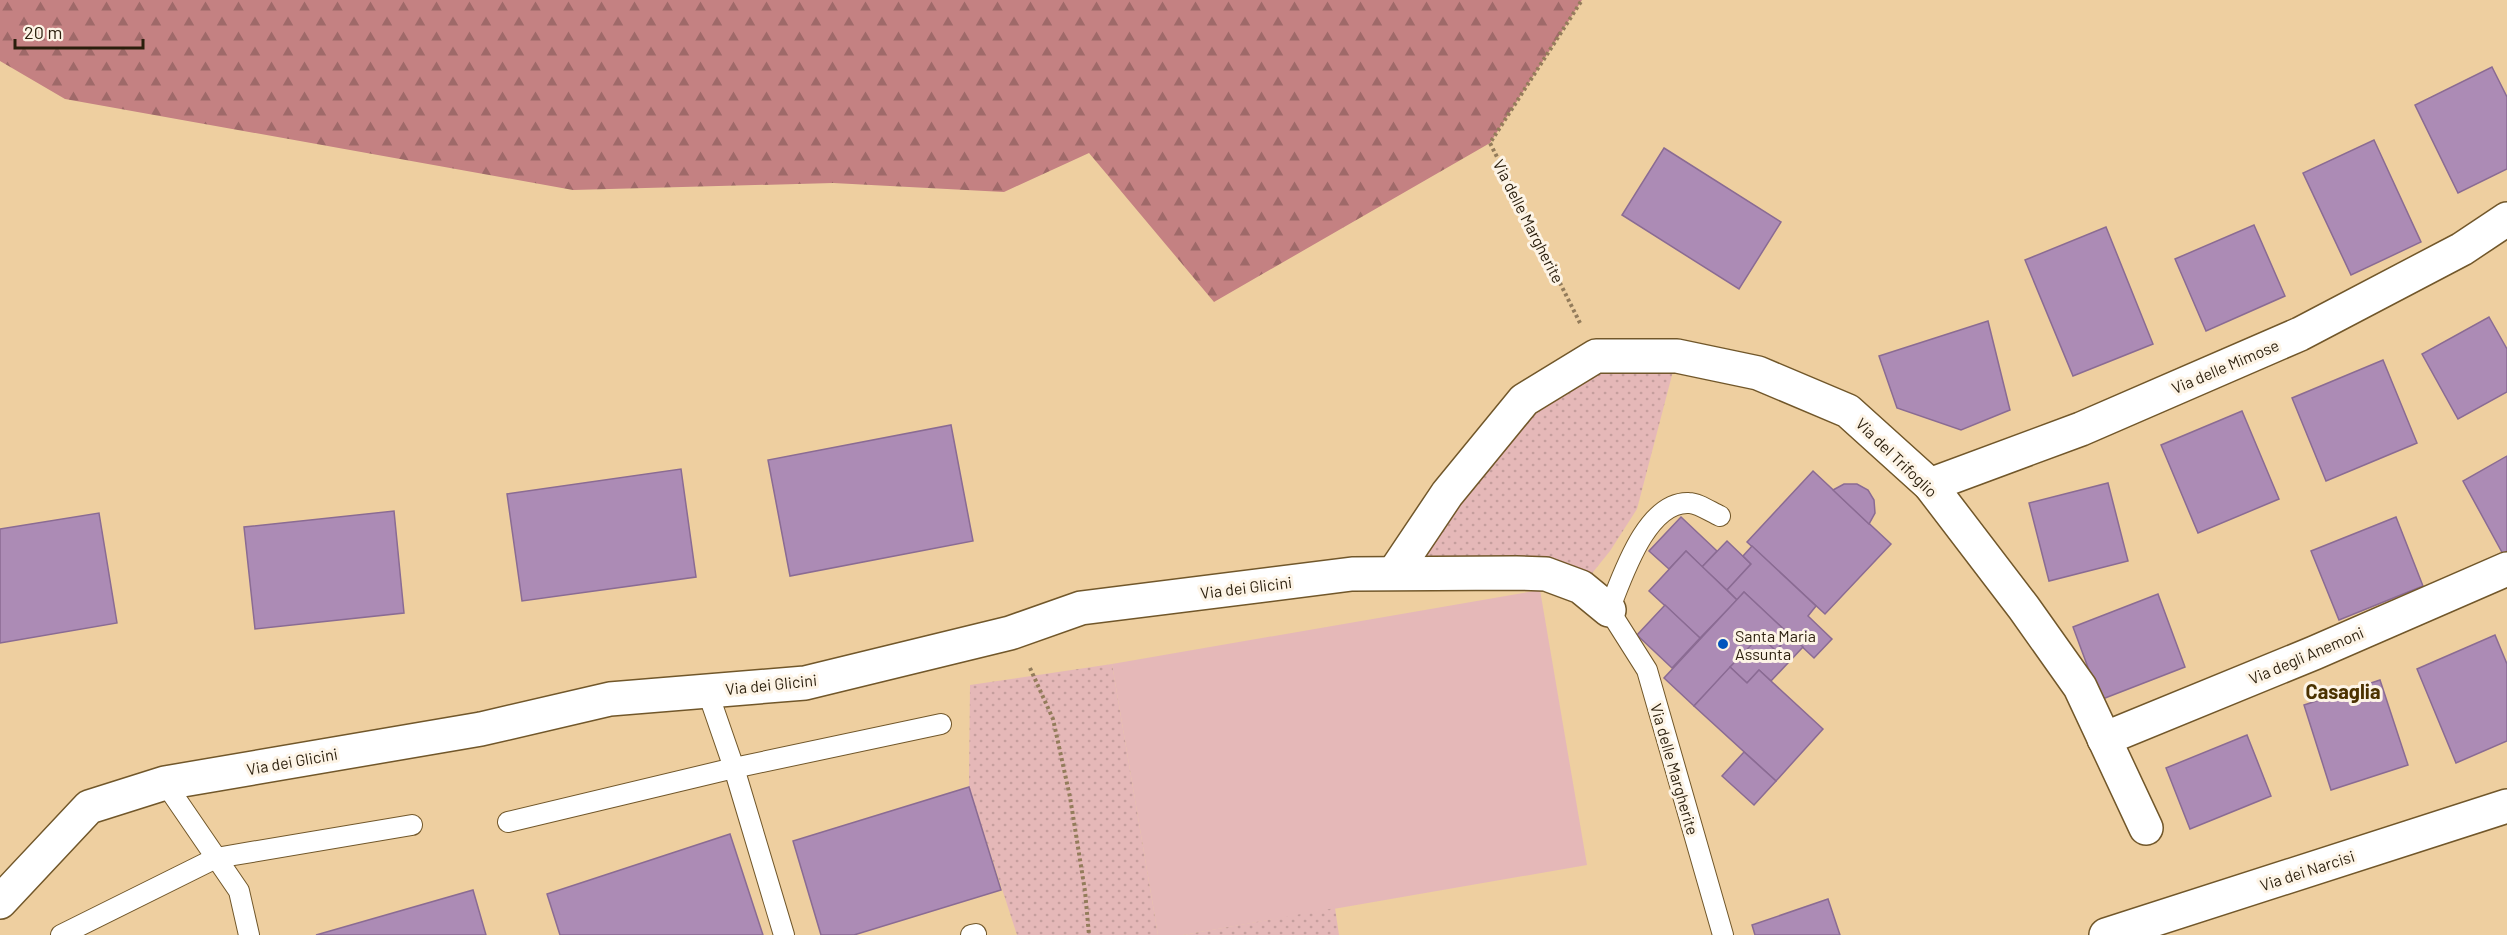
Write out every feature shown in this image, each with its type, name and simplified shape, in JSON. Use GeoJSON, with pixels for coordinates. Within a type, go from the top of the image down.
{"type":"FeatureCollection","features":[{"type":"Feature","properties":{"kind":"street","name":"Via delle Mimose"},"geometry":{"type":"LineString","coordinates":[[1930,485],[2081,429],[2300,334],[2462,249],[2507,219]]}},
{"type":"Feature","properties":{"kind":"street","name":"Via del Trifoglio"},"geometry":{"type":"LineString","coordinates":[[1596,356],[1677,356],[1758,373],[1848,411],[1930,485],[2024,608],[2080,687],[2146,828]]}},
{"type":"Feature","properties":{"kind":"street"},"geometry":{"type":"LineString","coordinates":[[1394,573],[1448,494],[1524,400],[1596,356]]}},
{"type":"Feature","properties":{"kind":"street","name":"Via degli Anemoni"},"geometry":{"type":"LineString","coordinates":[[2104,739],[2314,653],[2507,569]]}},
{"type":"Feature","properties":{"kind":"street","name":"Via dei Glicini"},"geometry":{"type":"LineString","coordinates":[[0,902],[89,807],[165,783],[481,729],[610,699],[805,683],[1014,631],[1081,608],[1352,574],[1394,573],[1546,574],[1581,587],[1609,610]]}},
{"type":"Feature","properties":{"kind":"street","name":"Via dei Narcisi"},"geometry":{"type":"LineString","coordinates":[[2106,935],[2507,806]]}},
{"type":"Feature","properties":{"kind":"lane"},"geometry":{"type":"LineString","coordinates":[[1609,610],[1643,534],[1667,509],[1690,503],[1720,516]]}},
{"type":"Feature","properties":{"kind":"lane","name":"Via delle Margherite"},"geometry":{"type":"LineString","coordinates":[[1609,610],[1647,670],[1723,935]]}},
{"type":"Feature","properties":{"kind":"lane"},"geometry":{"type":"LineString","coordinates":[[707,690],[734,768],[784,935]]}},
{"type":"Feature","properties":{"kind":"lane"},"geometry":{"type":"LineString","coordinates":[[508,822],[734,768],[941,724]]}},
{"type":"Feature","properties":{"kind":"lane"},"geometry":{"type":"LineString","coordinates":[[165,783],[239,891],[249,935]]}},
{"type":"Feature","properties":{"kind":"lane"},"geometry":{"type":"LineString","coordinates":[[61,935],[216,858],[412,825]]}},
{"type":"Feature","properties":{"kind":"path","name":"Via delle Margherite"},"geometry":{"type":"LineString","coordinates":[[1582,0],[1490,143],[1596,356]]}},
{"type":"Feature","properties":{"kind":"path"},"geometry":{"type":"LineString","coordinates":[[1014,631],[1053,719],[1070,797],[1085,891],[1089,935]]}},
{"type":"Feature","properties":{"kind":"green space"},"geometry":{"type":"Polygon","coordinates":[[[0,0],[1582,0],[1490,143],[1214,302],[1089,153],[1004,192],[833,183],[573,190],[65,99],[0,61],[0,0]]]}},
{"type":"Feature","properties":{"kind":"shaded area"},"geometry":{"type":"Polygon","coordinates":[[[1596,356],[1677,356],[1637,509],[1610,551],[1581,587],[1394,573],[1447,494],[1596,356]]]}},
{"type":"Feature","properties":{"kind":"shaded area"},"geometry":{"type":"Polygon","coordinates":[[[1540,590],[1587,865],[1183,935],[1158,935],[1112,664],[1540,590]]]}},
{"type":"Feature","properties":{"kind":"shaded area"},"geometry":{"type":"Polygon","coordinates":[[[1112,664],[1158,935],[1017,935],[969,787],[970,685],[1112,664]]]}},
{"type":"Feature","properties":{"kind":"shaded area"},"geometry":{"type":"Polygon","coordinates":[[[1335,908],[1339,935],[1183,935],[1335,908]]]}},
{"type":"Feature","properties":{"kind":"building"},"geometry":{"type":"Polygon","coordinates":[[[2492,67],[2507,97],[2507,169],[2458,193],[2415,105],[2492,67]]]}},
{"type":"Feature","properties":{"kind":"building"},"geometry":{"type":"Polygon","coordinates":[[[2374,140],[2421,242],[2351,275],[2303,173],[2374,140]]]}},
{"type":"Feature","properties":{"kind":"building"},"geometry":{"type":"Polygon","coordinates":[[[1664,148],[1781,222],[1739,289],[1622,215],[1664,148]]]}},
{"type":"Feature","properties":{"kind":"building"},"geometry":{"type":"Polygon","coordinates":[[[2254,225],[2285,296],[2206,331],[2175,259],[2254,225]]]}},
{"type":"Feature","properties":{"kind":"building"},"geometry":{"type":"Polygon","coordinates":[[[2106,227],[2153,344],[2073,376],[2025,260],[2106,227]]]}},
{"type":"Feature","properties":{"kind":"building"},"geometry":{"type":"Polygon","coordinates":[[[2489,317],[2507,349],[2507,392],[2458,419],[2422,354],[2489,317]]]}},
{"type":"Feature","properties":{"kind":"building"},"geometry":{"type":"Polygon","coordinates":[[[1988,321],[2010,410],[1961,430],[1897,408],[1879,356],[1988,321]]]}},
{"type":"Feature","properties":{"kind":"building"},"geometry":{"type":"Polygon","coordinates":[[[2383,360],[2417,443],[2326,481],[2292,398],[2383,360]]]}},
{"type":"Feature","properties":{"kind":"building"},"geometry":{"type":"Polygon","coordinates":[[[2242,411],[2279,499],[2198,533],[2161,445],[2242,411]]]}},
{"type":"Feature","properties":{"kind":"building"},"geometry":{"type":"Polygon","coordinates":[[[951,425],[973,541],[790,576],[768,460],[951,425]]]}},
{"type":"Feature","properties":{"kind":"building"},"geometry":{"type":"Polygon","coordinates":[[[2507,456],[2507,554],[2504,556],[2463,481],[2507,456]]]}},
{"type":"Feature","properties":{"kind":"building"},"geometry":{"type":"Polygon","coordinates":[[[681,469],[696,577],[522,601],[507,494],[681,469]]]}},
{"type":"Feature","properties":{"kind":"building"},"geometry":{"type":"Polygon","coordinates":[[[1813,471],[1891,544],[1825,614],[1747,542],[1813,471]]]}},
{"type":"Feature","properties":{"kind":"building"},"geometry":{"type":"Polygon","coordinates":[[[2108,483],[2128,561],[2049,581],[2029,503],[2108,483]]]}},
{"type":"Feature","properties":{"kind":"building"},"geometry":{"type":"Polygon","coordinates":[[[1844,484],[1857,484],[1868,490],[1874,500],[1875,513],[1869,524],[1833,490],[1844,484]]]}},
{"type":"Feature","properties":{"kind":"building"},"geometry":{"type":"Polygon","coordinates":[[[394,511],[404,613],[255,629],[244,527],[394,511]]]}},
{"type":"Feature","properties":{"kind":"building"},"geometry":{"type":"Polygon","coordinates":[[[99,513],[117,623],[0,643],[0,529],[99,513]]]}},
{"type":"Feature","properties":{"kind":"building"},"geometry":{"type":"Polygon","coordinates":[[[1681,517],[1717,551],[1702,567],[1686,551],[1669,569],[1649,551],[1681,517]]]}},
{"type":"Feature","properties":{"kind":"building"},"geometry":{"type":"Polygon","coordinates":[[[2396,517],[2423,586],[2339,620],[2311,551],[2396,517]]]}},
{"type":"Feature","properties":{"kind":"building"},"geometry":{"type":"Polygon","coordinates":[[[1727,541],[1751,564],[1727,590],[1702,567],[1727,541]]]}},
{"type":"Feature","properties":{"kind":"building"},"geometry":{"type":"Polygon","coordinates":[[[1752,546],[1816,606],[1808,616],[1832,639],[1814,658],[1744,592],[1737,600],[1727,590],[1751,564],[1743,556],[1752,546]]]}},
{"type":"Feature","properties":{"kind":"building"},"geometry":{"type":"Polygon","coordinates":[[[1686,551],[1737,600],[1700,638],[1649,591],[1686,551]]]}},
{"type":"Feature","properties":{"kind":"building","name":"Santa Maria Assunta"},"geometry":{"type":"Polygon","coordinates":[[[1744,592],[1790,635],[1776,651],[1760,636],[1694,706],[1664,678],[1744,592]]]}},
{"type":"Feature","properties":{"kind":"building"},"geometry":{"type":"Polygon","coordinates":[[[2158,594],[2185,667],[2100,700],[2073,627],[2158,594]]]}},
{"type":"Feature","properties":{"kind":"building"},"geometry":{"type":"Polygon","coordinates":[[[1665,605],[1700,638],[1672,668],[1637,635],[1665,605]]]}},
{"type":"Feature","properties":{"kind":"building"},"geometry":{"type":"Polygon","coordinates":[[[1790,635],[1803,647],[1771,681],[1759,670],[1747,683],[1730,667],[1760,636],[1776,651],[1790,635]]]}},
{"type":"Feature","properties":{"kind":"building"},"geometry":{"type":"Polygon","coordinates":[[[2495,635],[2507,664],[2507,741],[2456,763],[2417,669],[2495,635]]]}},
{"type":"Feature","properties":{"kind":"building"},"geometry":{"type":"Polygon","coordinates":[[[1730,667],[1747,683],[1759,670],[1823,729],[1776,781],[1694,706],[1730,667]]]}},
{"type":"Feature","properties":{"kind":"building"},"geometry":{"type":"Polygon","coordinates":[[[2380,680],[2408,765],[2331,790],[2304,705],[2380,680]]]}},
{"type":"Feature","properties":{"kind":"building"},"geometry":{"type":"Polygon","coordinates":[[[2247,735],[2271,796],[2190,829],[2166,768],[2247,735]]]}},
{"type":"Feature","properties":{"kind":"building"},"geometry":{"type":"Polygon","coordinates":[[[1744,752],[1776,781],[1754,805],[1722,776],[1744,752]]]}},
{"type":"Feature","properties":{"kind":"building"},"geometry":{"type":"Polygon","coordinates":[[[969,787],[1001,890],[854,935],[821,935],[793,841],[969,787]]]}},
{"type":"Feature","properties":{"kind":"building"},"geometry":{"type":"Polygon","coordinates":[[[730,834],[763,935],[560,935],[547,894],[730,834]]]}},
{"type":"Feature","properties":{"kind":"building"},"geometry":{"type":"Polygon","coordinates":[[[473,890],[486,935],[316,935],[473,890]]]}},
{"type":"Feature","properties":{"kind":"building"},"geometry":{"type":"Polygon","coordinates":[[[1828,899],[1840,935],[1755,935],[1752,925],[1828,899]]]}},
{"type":"Feature","properties":{"kind":"place","name":"Santa Maria Assunta"},"geometry":{"type":"Point","coordinates":[1723,644]}},
{"type":"Feature","properties":{"kind":"district","name":"Casaglia"},"geometry":{"type":"Point","coordinates":[2343,691]}}]}
